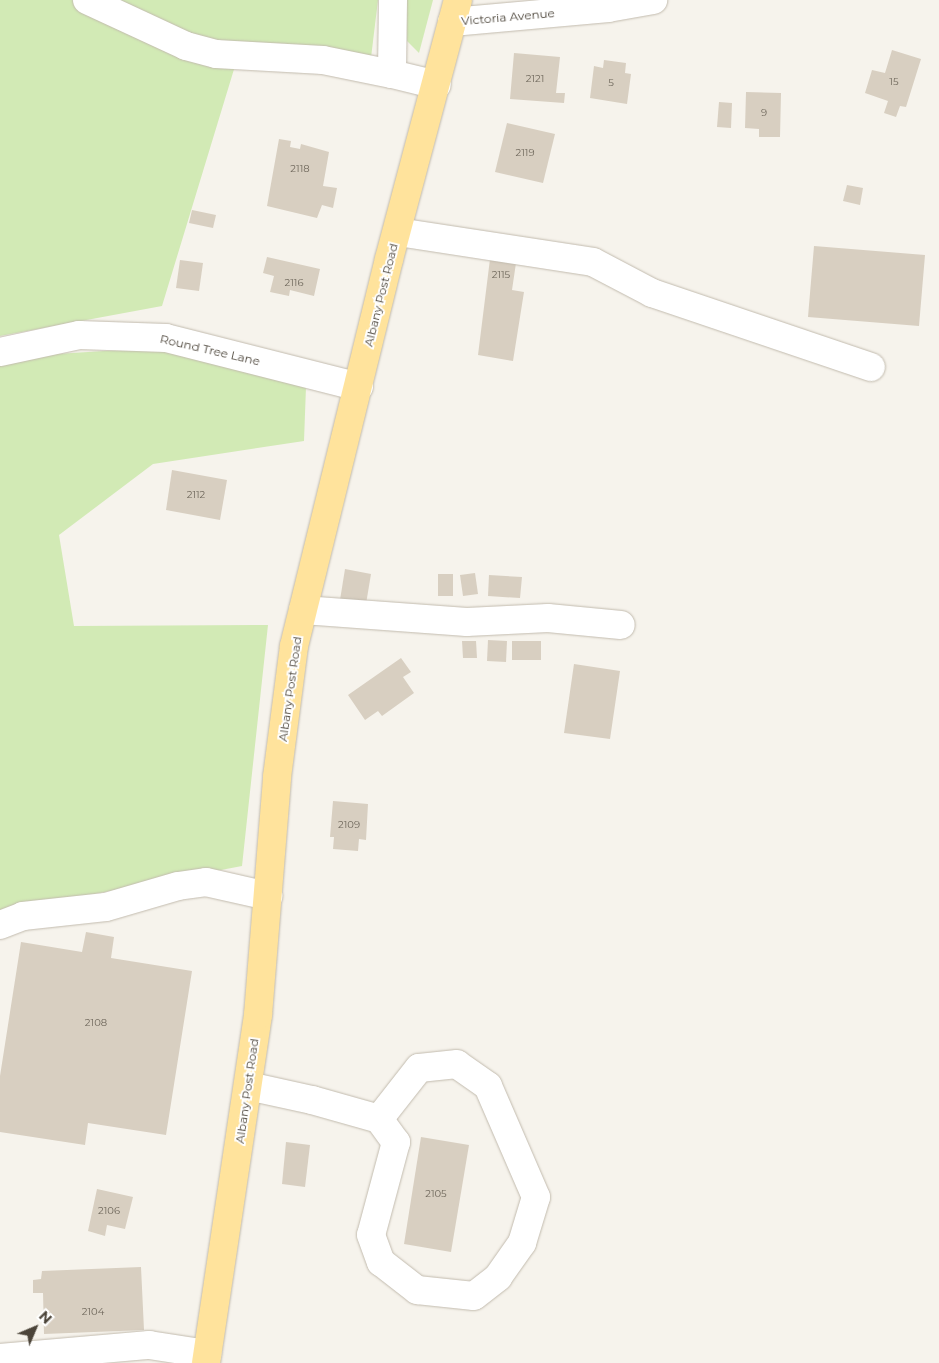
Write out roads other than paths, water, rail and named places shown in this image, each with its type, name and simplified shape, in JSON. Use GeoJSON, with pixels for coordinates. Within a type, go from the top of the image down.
{"type":"FeatureCollection","features":[{"type":"Feature","properties":{"kind":"main road","name":"Albany Post Road"},"geometry":{"type":"LineString","coordinates":[[206,1359],[248,1086],[268,896],[277,777],[294,646],[358,386],[455,11]]}},
{"type":"Feature","properties":{"kind":"street"},"geometry":{"type":"LineString","coordinates":[[87,0],[186,46],[216,54],[323,60],[437,85]]}},
{"type":"Feature","properties":{"kind":"street"},"geometry":{"type":"LineString","coordinates":[[392,74],[393,0]]}},
{"type":"Feature","properties":{"kind":"street","name":"Victoria Avenue"},"geometry":{"type":"LineString","coordinates":[[455,11],[608,8],[653,0]]}},
{"type":"Feature","properties":{"kind":"street"},"geometry":{"type":"LineString","coordinates":[[398,232],[593,262],[652,293],[871,367]]}},
{"type":"Feature","properties":{"kind":"street","name":"Round Tree Lane"},"geometry":{"type":"LineString","coordinates":[[0,352],[79,335],[166,338],[358,386]]}},
{"type":"Feature","properties":{"kind":"street"},"geometry":{"type":"LineString","coordinates":[[303,610],[467,622],[548,618],[621,625]]}},
{"type":"Feature","properties":{"kind":"street"},"geometry":{"type":"LineString","coordinates":[[0,925],[23,916],[106,907],[178,886],[206,882],[268,896]]}},
{"type":"Feature","properties":{"kind":"street"},"geometry":{"type":"LineString","coordinates":[[248,1086],[312,1100],[379,1119],[396,1142],[371,1235],[381,1262],[417,1290],[474,1296],[498,1277],[522,1243],[536,1197],[488,1086],[457,1064],[419,1068],[379,1119]]}},
{"type":"Feature","properties":{"kind":"street"},"geometry":{"type":"LineString","coordinates":[[0,1358],[149,1345],[206,1359]]}}]}
